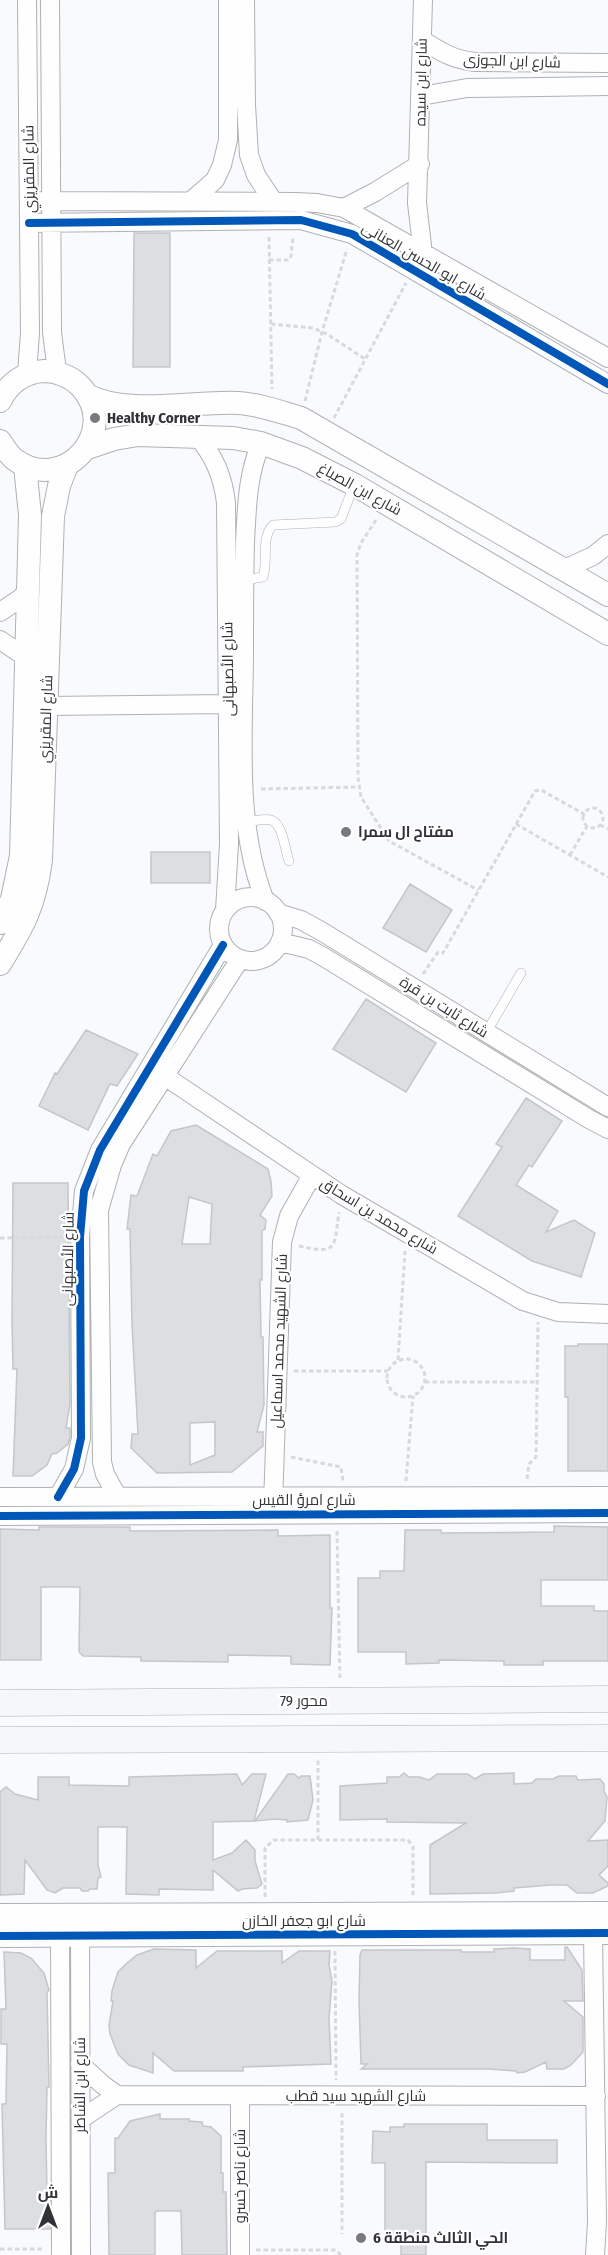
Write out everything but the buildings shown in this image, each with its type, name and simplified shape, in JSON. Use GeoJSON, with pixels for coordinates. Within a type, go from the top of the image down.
{"type":"FeatureCollection","features":[{"type":"Feature","properties":{"kind":"main road","name":"محور 79"},"geometry":{"type":"LineString","coordinates":[[0,1703],[608,1699]]}},
{"type":"Feature","properties":{"kind":"main road"},"geometry":{"type":"LineString","coordinates":[[307,1700],[322,1706],[330,1719],[325,1734],[318,1739]]}},
{"type":"Feature","properties":{"kind":"main road"},"geometry":{"type":"LineString","coordinates":[[382,1700],[367,1709],[363,1723],[365,1730],[372,1735],[390,1739]]}},
{"type":"Feature","properties":{"kind":"main road"},"geometry":{"type":"LineString","coordinates":[[0,1740],[608,1738]]}},
{"type":"Feature","properties":{"kind":"street","name":"شارع المقريزي"},"geometry":{"type":"LineString","coordinates":[[27,0],[30,333],[27,374]]}},
{"type":"Feature","properties":{"kind":"street","name":"شارع المقريزي"},"geometry":{"type":"LineString","coordinates":[[50,0],[52,332],[57,372]]}},
{"type":"Feature","properties":{"kind":"street"},"geometry":{"type":"LineString","coordinates":[[191,201],[215,180],[222,165],[228,140],[228,0]]}},
{"type":"Feature","properties":{"kind":"street"},"geometry":{"type":"LineString","coordinates":[[245,0],[249,155],[256,175],[273,201]]}},
{"type":"Feature","properties":{"kind":"street","name":"شارع ابن سيده"},"geometry":{"type":"LineString","coordinates":[[418,262],[423,0]]}},
{"type":"Feature","properties":{"kind":"street","name":"شارع ابن الجوزى"},"geometry":{"type":"LineString","coordinates":[[422,40],[457,60],[608,63]]}},
{"type":"Feature","properties":{"kind":"street","name":"شارع ابن الجوزى"},"geometry":{"type":"LineString","coordinates":[[421,96],[468,88],[608,86]]}},
{"type":"Feature","properties":{"kind":"street"},"geometry":{"type":"LineString","coordinates":[[344,208],[420,164]]}},
{"type":"Feature","properties":{"kind":"street","name":"شارع ابو الحسن العنانى"},"geometry":{"type":"LineString","coordinates":[[29,201],[273,201],[310,202],[344,208],[418,262],[608,384]]}},
{"type":"Feature","properties":{"kind":"street"},"geometry":{"type":"LineString","coordinates":[[302,221],[310,202]]}},
{"type":"Feature","properties":{"kind":"street","name":"شارع ابو الحسن العنانى"},"geometry":{"type":"LineString","coordinates":[[29,223],[302,221],[352,234],[418,262],[608,358]]}},
{"type":"Feature","properties":{"kind":"street"},"geometry":{"type":"LineString","coordinates":[[1,396],[14,382],[27,374],[57,372]]}},
{"type":"Feature","properties":{"kind":"street","name":"شارع ابن الصباغ"},"geometry":{"type":"LineString","coordinates":[[57,372],[69,377],[87,394],[110,404],[129,406],[236,403],[254,405],[301,418],[608,595]]}},
{"type":"Feature","properties":{"kind":"street"},"geometry":{"type":"LineString","coordinates":[[0,441],[13,458],[25,466],[38,470],[53,470],[67,465],[78,458],[92,438],[94,416],[87,394]]}},
{"type":"Feature","properties":{"kind":"street","name":"شارع ابن الصباغ"},"geometry":{"type":"LineString","coordinates":[[87,448],[114,439],[138,435],[233,438],[261,443],[302,458],[388,503],[608,634]]}},
{"type":"Feature","properties":{"kind":"street","name":"شارع الأصبهانى"},"geometry":{"type":"LineString","coordinates":[[197,436],[214,460],[224,488],[229,844],[225,910]]}},
{"type":"Feature","properties":{"kind":"street","name":"شارع الأصبهانى"},"geometry":{"type":"LineString","coordinates":[[261,443],[247,492],[244,580],[244,789],[252,862],[272,907]]}},
{"type":"Feature","properties":{"kind":"street","name":"شارع المقريزي"},"geometry":{"type":"LineString","coordinates":[[0,964],[28,917],[39,879],[53,516],[59,486],[67,465]]}},
{"type":"Feature","properties":{"kind":"street","name":"شارع المقريزي"},"geometry":{"type":"LineString","coordinates":[[0,923],[12,899],[21,856],[30,507],[25,466]]}},
{"type":"Feature","properties":{"kind":"street"},"geometry":{"type":"LineString","coordinates":[[562,570],[593,556],[608,544]]}},
{"type":"Feature","properties":{"kind":"street"},"geometry":{"type":"LineString","coordinates":[[0,612],[21,598],[29,589]]}},
{"type":"Feature","properties":{"kind":"street"},"geometry":{"type":"LineString","coordinates":[[0,640],[27,658]]}},
{"type":"Feature","properties":{"kind":"street"},"geometry":{"type":"LineString","coordinates":[[46,706],[228,704]]}},
{"type":"Feature","properties":{"kind":"street"},"geometry":{"type":"LineString","coordinates":[[248,898],[272,907],[282,922],[282,932],[280,942],[270,955],[255,961],[240,959],[230,953],[223,945],[219,933],[220,921],[225,910],[231,904],[248,898]]}},
{"type":"Feature","properties":{"kind":"street","name":"شارع ثابت بن قرة"},"geometry":{"type":"LineString","coordinates":[[272,907],[321,931],[414,989],[589,1119],[608,1129]]}},
{"type":"Feature","properties":{"kind":"street","name":"شارع ثابت بن قرة"},"geometry":{"type":"LineString","coordinates":[[280,942],[309,949],[475,1034],[608,1107]]}},
{"type":"Feature","properties":{"kind":"street","name":"شارع الأصبهانى"},"geometry":{"type":"LineString","coordinates":[[58,1497],[74,1469],[81,1438],[80,1237],[84,1191],[100,1150],[223,945]]}},
{"type":"Feature","properties":{"kind":"street","name":"شارع الأصبهانى"},"geometry":{"type":"LineString","coordinates":[[117,1496],[107,1480],[102,1462],[99,1210],[112,1165],[121,1144],[240,959]]}},
{"type":"Feature","properties":{"kind":"street","name":"شارع محمد بن اسحاق"},"geometry":{"type":"LineString","coordinates":[[166,1077],[342,1195],[523,1301],[558,1312],[608,1314]]}},
{"type":"Feature","properties":{"kind":"street","name":"شارع الشهيد محمد اسماعيل"},"geometry":{"type":"LineString","coordinates":[[273,1514],[282,1242],[289,1215],[312,1175]]}},
{"type":"Feature","properties":{"kind":"street","name":"شارع امرؤ القيس"},"geometry":{"type":"LineString","coordinates":[[0,1497],[608,1496]]}},
{"type":"Feature","properties":{"kind":"street","name":"شارع امرؤ القيس"},"geometry":{"type":"LineString","coordinates":[[0,1516],[608,1513]]}},
{"type":"Feature","properties":{"kind":"street","name":"شارع ابو جعفر الخازن"},"geometry":{"type":"LineString","coordinates":[[0,1936],[70,1925],[266,1914],[608,1912]]}},
{"type":"Feature","properties":{"kind":"street","name":"شارع ابو جعفر الخازن"},"geometry":{"type":"LineString","coordinates":[[0,1915],[70,1925],[335,1934],[600,1933]]}},
{"type":"Feature","properties":{"kind":"street","name":"شارع ابن الشاطر"},"geometry":{"type":"LineString","coordinates":[[70,1925],[80,2064],[81,2255]]}},
{"type":"Feature","properties":{"kind":"street","name":"شارع ابن الشاطر"},"geometry":{"type":"LineString","coordinates":[[61,2252],[70,1925]]}},
{"type":"Feature","properties":{"kind":"street"},"geometry":{"type":"LineString","coordinates":[[595,2255],[600,1933]]}},
{"type":"Feature","properties":{"kind":"street"},"geometry":{"type":"LineString","coordinates":[[80,2064],[117,2095],[81,2119]]}},
{"type":"Feature","properties":{"kind":"street","name":"شارع الشهيد سيد قطب"},"geometry":{"type":"LineString","coordinates":[[117,2095],[596,2096]]}},
{"type":"Feature","properties":{"kind":"street","name":"شارع ناصر خسرو"},"geometry":{"type":"LineString","coordinates":[[240,2096],[240,2252]]}},
{"type":"Feature","properties":{"kind":"lane"},"geometry":{"type":"LineString","coordinates":[[244,580],[263,577],[267,531],[273,525],[335,522],[345,514],[354,485]]}},
{"type":"Feature","properties":{"kind":"lane"},"geometry":{"type":"LineString","coordinates":[[246,822],[269,819],[274,821],[278,825],[288,861]]}},
{"type":"Feature","properties":{"kind":"lane"},"geometry":{"type":"LineString","coordinates":[[475,1034],[521,973]]}},
{"type":"Feature","properties":{"kind":"path"},"geometry":{"type":"LineString","coordinates":[[268,220],[273,410]]}},
{"type":"Feature","properties":{"kind":"path"},"geometry":{"type":"LineString","coordinates":[[269,260],[285,261],[291,256],[302,221]]}},
{"type":"Feature","properties":{"kind":"path"},"geometry":{"type":"LineString","coordinates":[[301,418],[322,332],[352,234]]}},
{"type":"Feature","properties":{"kind":"path"},"geometry":{"type":"LineString","coordinates":[[327,433],[418,262]]}},
{"type":"Feature","properties":{"kind":"path"},"geometry":{"type":"LineString","coordinates":[[271,324],[313,328],[365,359]]}},
{"type":"Feature","properties":{"kind":"path"},"geometry":{"type":"LineString","coordinates":[[388,503],[361,543],[357,555],[359,788],[361,797],[389,841],[478,890]]}},
{"type":"Feature","properties":{"kind":"path"},"geometry":{"type":"LineString","coordinates":[[244,789],[359,788]]}},
{"type":"Feature","properties":{"kind":"path"},"geometry":{"type":"LineString","coordinates":[[414,989],[437,953],[443,953],[535,791],[538,790],[584,814]]}},
{"type":"Feature","properties":{"kind":"path"},"geometry":{"type":"LineString","coordinates":[[587,826],[584,823],[584,814],[590,808],[598,810],[603,817],[600,825]]}},
{"type":"Feature","properties":{"kind":"path"},"geometry":{"type":"LineString","coordinates":[[516,824],[608,877]]}},
{"type":"Feature","properties":{"kind":"path"},"geometry":{"type":"LineString","coordinates":[[587,826],[600,825],[608,829]]}},
{"type":"Feature","properties":{"kind":"path"},"geometry":{"type":"LineString","coordinates":[[570,855],[587,826]]}},
{"type":"Feature","properties":{"kind":"path"},"geometry":{"type":"LineString","coordinates":[[282,1242],[322,1251],[329,1249],[334,1244],[342,1195]]}},
{"type":"Feature","properties":{"kind":"path"},"geometry":{"type":"LineString","coordinates":[[399,1360],[406,1234]]}},
{"type":"Feature","properties":{"kind":"path"},"geometry":{"type":"LineString","coordinates":[[0,1238],[80,1237]]}},
{"type":"Feature","properties":{"kind":"path"},"geometry":{"type":"LineString","coordinates":[[527,1496],[528,1467],[537,1457],[538,1307]]}},
{"type":"Feature","properties":{"kind":"path"},"geometry":{"type":"LineString","coordinates":[[410,1359],[420,1365],[425,1376],[421,1390],[413,1396],[401,1397],[390,1389],[386,1377],[394,1363],[399,1360],[410,1359]]}},
{"type":"Feature","properties":{"kind":"path"},"geometry":{"type":"LineString","coordinates":[[278,1371],[388,1371]]}},
{"type":"Feature","properties":{"kind":"path"},"geometry":{"type":"LineString","coordinates":[[425,1382],[537,1382]]}},
{"type":"Feature","properties":{"kind":"path"},"geometry":{"type":"LineString","coordinates":[[405,1496],[413,1396]]}},
{"type":"Feature","properties":{"kind":"path"},"geometry":{"type":"LineString","coordinates":[[275,1454],[341,1467],[343,1495]]}},
{"type":"Feature","properties":{"kind":"path"},"geometry":{"type":"LineString","coordinates":[[336,1514],[340,1701]]}},
{"type":"Feature","properties":{"kind":"path"},"geometry":{"type":"LineString","coordinates":[[318,1739],[318,1840]]}},
{"type":"Feature","properties":{"kind":"path"},"geometry":{"type":"LineString","coordinates":[[266,1914],[266,1846],[274,1840],[410,1841],[413,1847],[414,1913]]}},
{"type":"Feature","properties":{"kind":"path"},"geometry":{"type":"LineString","coordinates":[[335,1934],[342,2234]]}},
{"type":"Feature","properties":{"kind":"path"},"geometry":{"type":"LineString","coordinates":[[0,2249],[61,2252]]}},
{"type":"Feature","properties":{"kind":"path"},"geometry":{"type":"LineString","coordinates":[[240,2252],[336,2250],[341,2255]]}},
{"type":"Feature","properties":{"kind":"cycle path"},"geometry":{"type":"LineString","coordinates":[[29,223],[301,220],[352,234],[608,384]]}},
{"type":"Feature","properties":{"kind":"cycle path"},"geometry":{"type":"LineString","coordinates":[[58,1497],[74,1469],[81,1438],[80,1237],[84,1191],[100,1150],[223,945]]}},
{"type":"Feature","properties":{"kind":"cycle path"},"geometry":{"type":"LineString","coordinates":[[0,1516],[608,1513]]}},
{"type":"Feature","properties":{"kind":"cycle path"},"geometry":{"type":"LineString","coordinates":[[0,1936],[608,1933]]}},
{"type":"Feature","properties":{"kind":"place","name":"Healthy Corner"},"geometry":{"type":"Point","coordinates":[95,418]}},
{"type":"Feature","properties":{"kind":"place","name":"مفتاح ال سمرا"},"geometry":{"type":"Point","coordinates":[346,832]}},
{"type":"Feature","properties":{"kind":"place","name":"الحي الثالث منطقة 6"},"geometry":{"type":"Point","coordinates":[361,2238]}}]}
